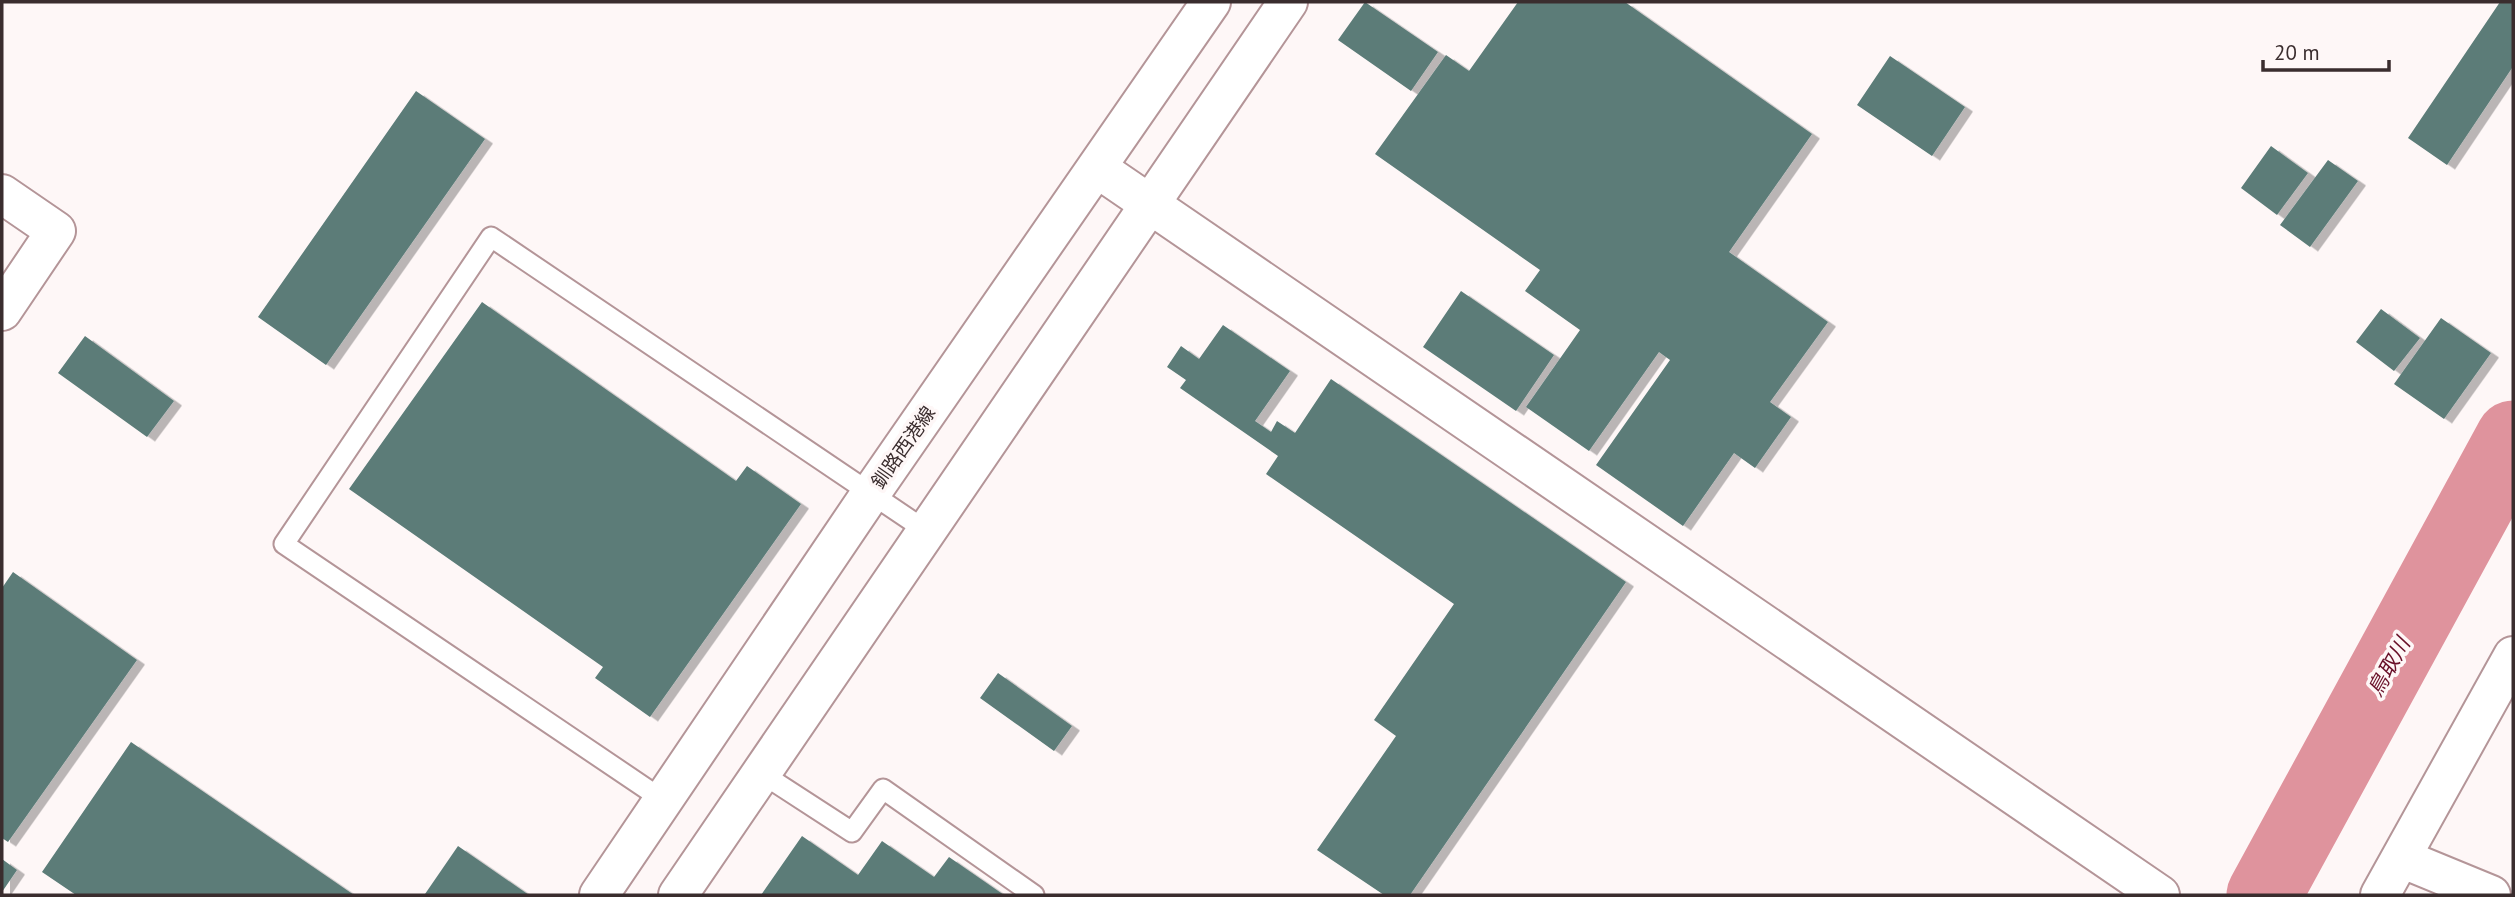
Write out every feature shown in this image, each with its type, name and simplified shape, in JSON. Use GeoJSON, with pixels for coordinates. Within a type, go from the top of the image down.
{"type":"FeatureCollection","features":[{"type":"Feature","properties":{"kind":"main road","name":"釧路西港線"},"geometry":{"type":"LineString","coordinates":[[599,895],[871,494],[1211,2]]}},
{"type":"Feature","properties":{"kind":"main road"},"geometry":{"type":"LineString","coordinates":[[678,895],[1148,203],[1288,2]]}},
{"type":"Feature","properties":{"kind":"main road"},"geometry":{"type":"LineString","coordinates":[[1097,168],[2160,895]]}},
{"type":"Feature","properties":{"kind":"main road"},"geometry":{"type":"LineString","coordinates":[[2,194],[56,231],[2,311]]}},
{"type":"Feature","properties":{"kind":"main road"},"geometry":{"type":"LineString","coordinates":[[2380,895],[2513,656]]}},
{"type":"Feature","properties":{"kind":"main road"},"geometry":{"type":"LineString","coordinates":[[2401,858],[2491,895]]}},
{"type":"Feature","properties":{"kind":"lane"},"geometry":{"type":"LineString","coordinates":[[663,800],[284,544],[491,237],[925,530]]}},
{"type":"Feature","properties":{"kind":"lane"},"geometry":{"type":"LineString","coordinates":[[761,773],[852,832],[883,789],[1034,895]]}},
{"type":"Feature","properties":{"kind":"building"},"geometry":{"type":"Polygon","coordinates":[[[1365,2],[1438,52],[1411,91],[1338,40],[1365,2]]]}},
{"type":"Feature","properties":{"kind":"building"},"geometry":{"type":"Polygon","coordinates":[[[1518,2],[1625,2],[1812,134],[1729,252],[1828,322],[1770,402],[1791,417],[1755,468],[1734,453],[1683,526],[1596,465],[1670,360],[1659,352],[1589,451],[1526,407],[1580,330],[1525,291],[1540,270],[1375,154],[1446,55],[1469,71],[1518,2]]]}},
{"type":"Feature","properties":{"kind":"building"},"geometry":{"type":"Polygon","coordinates":[[[2500,2],[2513,3],[2513,69],[2447,165],[2408,138],[2500,2]]]}},
{"type":"Feature","properties":{"kind":"building"},"geometry":{"type":"Polygon","coordinates":[[[1890,56],[1965,107],[1932,156],[1857,105],[1890,56]]]}},
{"type":"Feature","properties":{"kind":"building"},"geometry":{"type":"Polygon","coordinates":[[[416,91],[485,139],[326,365],[258,317],[416,91]]]}},
{"type":"Feature","properties":{"kind":"building"},"geometry":{"type":"Polygon","coordinates":[[[2271,146],[2308,173],[2277,215],[2241,188],[2271,146]]]}},
{"type":"Feature","properties":{"kind":"building"},"geometry":{"type":"Polygon","coordinates":[[[2328,160],[2358,181],[2310,247],[2280,225],[2328,160]]]}},
{"type":"Feature","properties":{"kind":"building"},"geometry":{"type":"Polygon","coordinates":[[[1461,291],[1554,355],[1516,411],[1423,347],[1461,291]]]}},
{"type":"Feature","properties":{"kind":"building"},"geometry":{"type":"Polygon","coordinates":[[[482,302],[736,481],[747,466],[801,504],[650,717],[595,678],[603,667],[349,489],[482,302]]]}},
{"type":"Feature","properties":{"kind":"building"},"geometry":{"type":"Polygon","coordinates":[[[2381,309],[2420,338],[2394,371],[2356,342],[2381,309]]]}},
{"type":"Feature","properties":{"kind":"building"},"geometry":{"type":"Polygon","coordinates":[[[2441,318],[2491,353],[2444,419],[2394,384],[2441,318]]]}},
{"type":"Feature","properties":{"kind":"building"},"geometry":{"type":"Polygon","coordinates":[[[1223,325],[1290,371],[1255,421],[1271,432],[1277,421],[1295,433],[1331,379],[1626,582],[1410,895],[1384,895],[1317,850],[1396,736],[1374,720],[1454,604],[1266,474],[1278,456],[1180,388],[1186,380],[1167,367],[1181,346],[1199,359],[1223,325]]]}},
{"type":"Feature","properties":{"kind":"building"},"geometry":{"type":"Polygon","coordinates":[[[85,336],[174,401],[147,437],[58,373],[85,336]]]}},
{"type":"Feature","properties":{"kind":"building"},"geometry":{"type":"Polygon","coordinates":[[[13,572],[137,660],[8,842],[2,838],[2,588],[13,572]]]}},
{"type":"Feature","properties":{"kind":"building"},"geometry":{"type":"Polygon","coordinates":[[[998,673],[1072,726],[1054,751],[980,698],[998,673]]]}},
{"type":"Feature","properties":{"kind":"building"},"geometry":{"type":"Polygon","coordinates":[[[131,742],[354,895],[76,895],[42,872],[131,742]]]}},
{"type":"Feature","properties":{"kind":"building"},"geometry":{"type":"Polygon","coordinates":[[[802,836],[858,875],[882,841],[934,877],[949,857],[1004,895],[761,895],[802,836]]]}},
{"type":"Feature","properties":{"kind":"building"},"geometry":{"type":"Polygon","coordinates":[[[458,846],[529,895],[425,894],[458,846]]]}},
{"type":"Feature","properties":{"kind":"building"},"geometry":{"type":"Polygon","coordinates":[[[2,859],[17,870],[2,892],[2,859]]]}},
{"type":"Feature","properties":{"kind":"waterway","name":"鳥取川"},"geometry":{"type":"LineString","coordinates":[[2264,895],[2513,438]]}}]}
